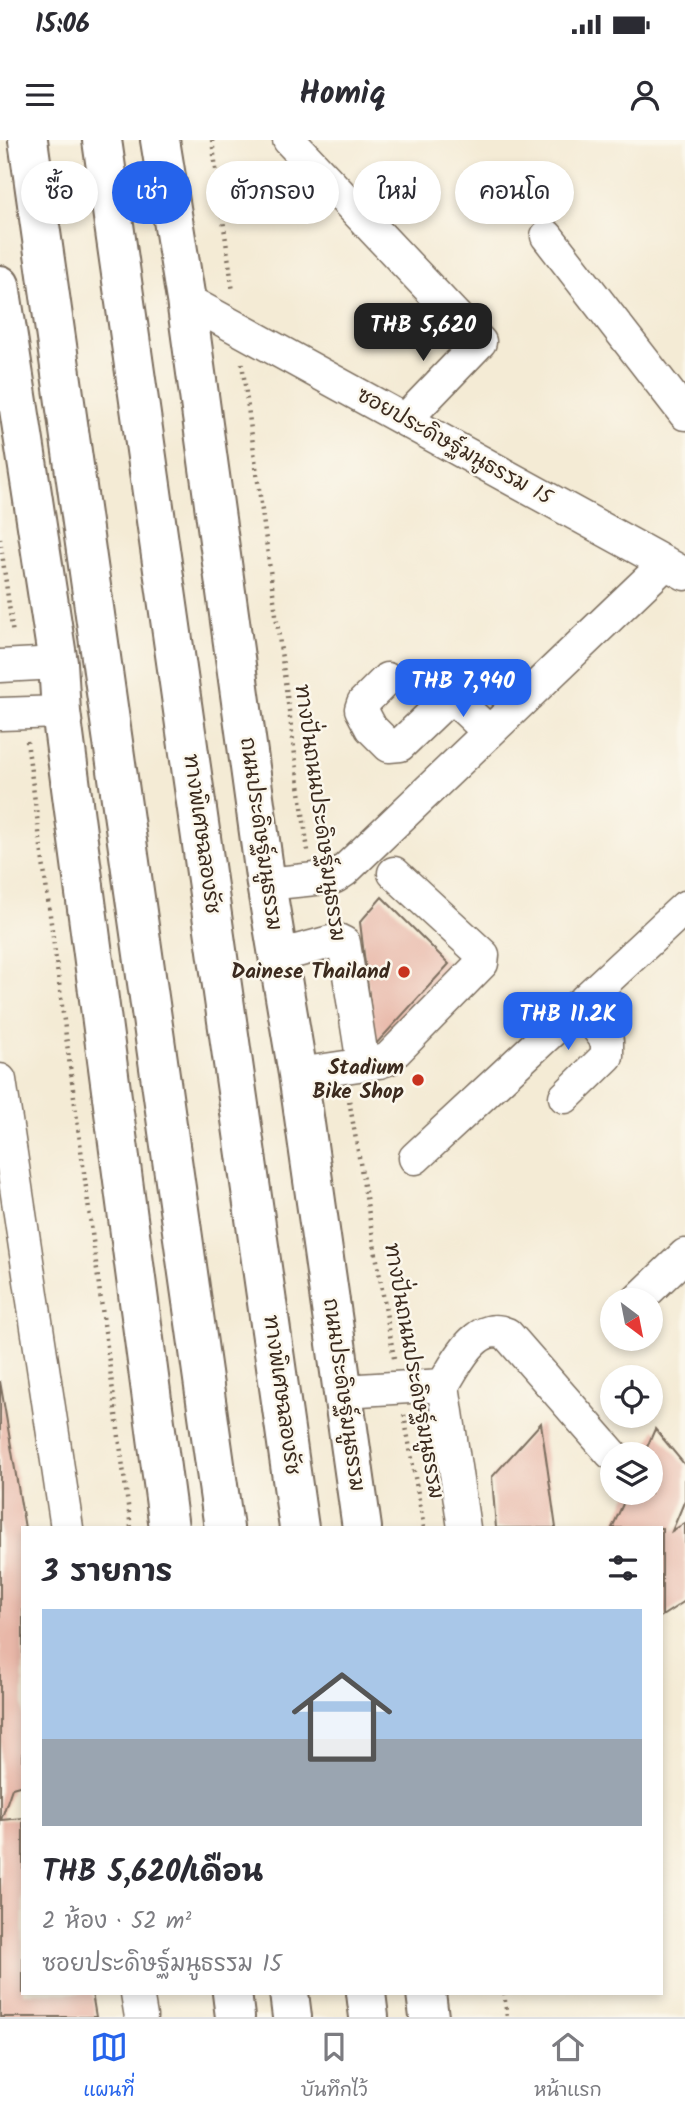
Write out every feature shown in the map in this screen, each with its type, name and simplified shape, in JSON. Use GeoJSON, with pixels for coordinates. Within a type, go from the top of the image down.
{"type":"FeatureCollection","features":[{"type":"Feature","properties":{"kind":"main road"},"geometry":{"type":"LineString","coordinates":[[28,140],[224,1526]]}},
{"type":"Feature","properties":{"kind":"main road","name":"ทางพิเศษฉลองรัช"},"geometry":{"type":"LineString","coordinates":[[102,140],[299,1526]]}},
{"type":"Feature","properties":{"kind":"main road","name":"ถนนประดิษฐ์มนูธรรม"},"geometry":{"type":"LineString","coordinates":[[160,140],[186,300],[266,884],[298,1074],[362,1526]]}},
{"type":"Feature","properties":{"kind":"main road"},"geometry":{"type":"LineString","coordinates":[[0,285],[58,663],[61,712],[169,1526]]}},
{"type":"Feature","properties":{"kind":"main road"},"geometry":{"type":"LineString","coordinates":[[232,1995],[235,2017]]}},
{"type":"Feature","properties":{"kind":"main road"},"geometry":{"type":"LineString","coordinates":[[289,1995],[292,2017]]}},
{"type":"Feature","properties":{"kind":"main road"},"geometry":{"type":"LineString","coordinates":[[366,1995],[369,2017]]}},
{"type":"Feature","properties":{"kind":"main road"},"geometry":{"type":"LineString","coordinates":[[426,1995],[429,2017]]}},
{"type":"Feature","properties":{"kind":"street"},"geometry":{"type":"LineString","coordinates":[[289,140],[480,342],[405,420]]}},
{"type":"Feature","properties":{"kind":"street"},"geometry":{"type":"LineString","coordinates":[[547,236],[685,414]]}},
{"type":"Feature","properties":{"kind":"street","name":"ซอยประดิษฐ์มนูธรรม 15"},"geometry":{"type":"LineString","coordinates":[[186,300],[676,568]]}},
{"type":"Feature","properties":{"kind":"street"},"geometry":{"type":"LineString","coordinates":[[266,884],[335,877],[344,871],[488,731],[676,568]]}},
{"type":"Feature","properties":{"kind":"street"},"geometry":{"type":"LineString","coordinates":[[8,665],[58,663]]}},
{"type":"Feature","properties":{"kind":"street"},"geometry":{"type":"LineString","coordinates":[[387,679],[363,703],[361,709],[371,728],[389,746],[400,745],[447,700],[453,698],[488,731]]}},
{"type":"Feature","properties":{"kind":"street"},"geometry":{"type":"LineString","coordinates":[[11,713],[61,712]]}},
{"type":"Feature","properties":{"kind":"street"},"geometry":{"type":"LineString","coordinates":[[298,1074],[388,1059],[484,959],[483,955],[394,873]]}},
{"type":"Feature","properties":{"kind":"street"},"geometry":{"type":"LineString","coordinates":[[415,1158],[685,907]]}},
{"type":"Feature","properties":{"kind":"street"},"geometry":{"type":"LineString","coordinates":[[278,956],[338,940],[344,943],[353,1065]]}},
{"type":"Feature","properties":{"kind":"street"},"geometry":{"type":"LineString","coordinates":[[565,1097],[607,1056],[607,1041],[580,1004]]}},
{"type":"Feature","properties":{"kind":"street"},"geometry":{"type":"LineString","coordinates":[[0,1080],[67,1526]]}},
{"type":"Feature","properties":{"kind":"street"},"geometry":{"type":"LineString","coordinates":[[651,1288],[685,1255]]}},
{"type":"Feature","properties":{"kind":"street"},"geometry":{"type":"LineString","coordinates":[[464,1526],[443,1385],[476,1338],[489,1331],[502,1331],[507,1334],[601,1442]]}},
{"type":"Feature","properties":{"kind":"street"},"geometry":{"type":"LineString","coordinates":[[343,1391],[443,1385]]}},
{"type":"Feature","properties":{"kind":"street"},"geometry":{"type":"LineString","coordinates":[[137,1995],[141,2017]]}},
{"type":"Feature","properties":{"kind":"path","name":"ทางปั่นถนนประดิษฐ์มนูธรรม"},"geometry":{"type":"LineString","coordinates":[[212,140],[311,879]]}},
{"type":"Feature","properties":{"kind":"path"},"geometry":{"type":"LineString","coordinates":[[0,538],[8,665]]}},
{"type":"Feature","properties":{"kind":"path"},"geometry":{"type":"LineString","coordinates":[[11,713],[131,1526]]}},
{"type":"Feature","properties":{"kind":"path","name":"ทางปั่นถนนประดิษฐ์มนูธรรม"},"geometry":{"type":"LineString","coordinates":[[353,1065],[400,1388],[424,1526]]}},
{"type":"Feature","properties":{"kind":"path"},"geometry":{"type":"LineString","coordinates":[[504,1995],[507,2017]]}},
{"type":"Feature","properties":{"kind":"building","name":"Dainese Thailand"},"geometry":{"type":"Polygon","coordinates":[[[382,897],[449,964],[375,1045],[360,922],[382,897]]]}},
{"type":"Feature","properties":{"kind":"building"},"geometry":{"type":"Polygon","coordinates":[[[0,1381],[25,1526],[21,1526],[21,1786],[12,1788],[1,1820],[21,1818],[21,1995],[92,1995],[96,2017],[0,2017],[0,1381]]]}},
{"type":"Feature","properties":{"kind":"building"},"geometry":{"type":"Polygon","coordinates":[[[541,1423],[556,1526],[496,1526],[492,1477],[541,1423]]]}},
{"type":"Feature","properties":{"kind":"building"},"geometry":{"type":"Polygon","coordinates":[[[655,1429],[685,1465],[685,1500],[672,1531],[685,1523],[685,1601],[663,1615],[663,1526],[613,1526],[623,1505],[663,1505],[663,1442],[649,1442],[655,1429]]]}},
{"type":"Feature","properties":{"kind":"place","name":"Dainese Thailand"},"geometry":{"type":"Point","coordinates":[404,972]}},
{"type":"Feature","properties":{"kind":"place","name":"Stadium Bike Shop"},"geometry":{"type":"Point","coordinates":[418,1080]}}]}
